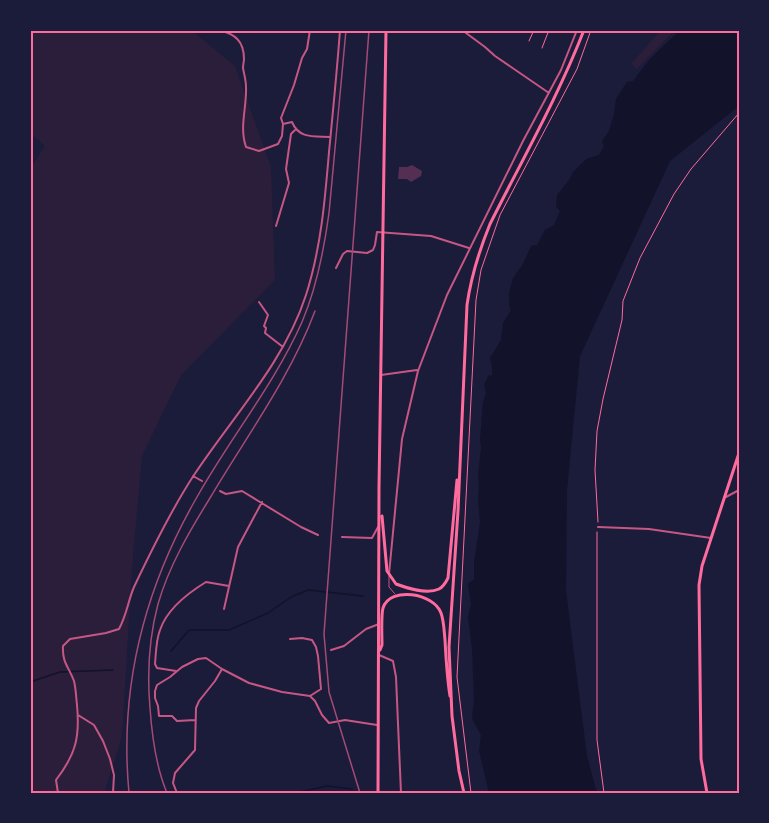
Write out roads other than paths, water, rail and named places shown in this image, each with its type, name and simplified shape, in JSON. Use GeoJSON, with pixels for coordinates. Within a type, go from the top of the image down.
{"type":"FeatureCollection","features":[{"type":"Feature","properties":{"kind":"main road"},"geometry":{"type":"LineString","coordinates":[[378,793],[379,488],[386,30]]}},
{"type":"Feature","properties":{"kind":"main road"},"geometry":{"type":"LineString","coordinates":[[452,716],[449,646],[458,511],[467,306],[471,279],[489,224],[557,93],[584,30]]}},
{"type":"Feature","properties":{"kind":"main road"},"geometry":{"type":"LineString","coordinates":[[379,488],[387,571],[396,584],[428,591],[438,589],[448,578],[461,447]]}},
{"type":"Feature","properties":{"kind":"main road"},"geometry":{"type":"LineString","coordinates":[[706,793],[701,759],[699,585],[702,566],[739,453]]}},
{"type":"Feature","properties":{"kind":"main road"},"geometry":{"type":"LineString","coordinates":[[379,654],[382,645],[383,608],[386,603],[396,595],[427,598],[434,602],[440,611],[443,625],[452,716],[464,793]]}},
{"type":"Feature","properties":{"kind":"street"},"geometry":{"type":"LineString","coordinates":[[219,30],[231,33],[240,42],[247,85],[243,121],[245,143],[246,147],[256,151],[278,144],[282,136],[281,118],[307,49],[310,30]]}},
{"type":"Feature","properties":{"kind":"street"},"geometry":{"type":"LineString","coordinates":[[58,793],[56,780],[67,766],[76,746],[78,715],[75,683],[62,656],[63,646],[70,639],[118,629],[125,618],[133,590],[165,524],[194,476],[253,394],[283,347],[306,295],[324,218],[340,30]]}},
{"type":"Feature","properties":{"kind":"street"},"geometry":{"type":"LineString","coordinates":[[462,30],[549,93]]}},
{"type":"Feature","properties":{"kind":"street"},"geometry":{"type":"LineString","coordinates":[[389,574],[402,439],[419,369],[447,295],[523,141],[561,70],[577,30]]}},
{"type":"Feature","properties":{"kind":"street"},"geometry":{"type":"LineString","coordinates":[[283,124],[292,122],[295,130],[301,134],[331,137]]}},
{"type":"Feature","properties":{"kind":"street"},"geometry":{"type":"LineString","coordinates":[[276,226],[289,183],[286,169],[291,134],[295,130]]}},
{"type":"Feature","properties":{"kind":"street"},"geometry":{"type":"LineString","coordinates":[[336,268],[347,251],[373,250],[377,232],[431,236],[469,248]]}},
{"type":"Feature","properties":{"kind":"street"},"geometry":{"type":"LineString","coordinates":[[260,302],[268,315],[264,326],[265,333],[283,347]]}},
{"type":"Feature","properties":{"kind":"street"},"geometry":{"type":"LineString","coordinates":[[381,375],[419,369]]}},
{"type":"Feature","properties":{"kind":"street"},"geometry":{"type":"LineString","coordinates":[[194,476],[202,480]]}},
{"type":"Feature","properties":{"kind":"street"},"geometry":{"type":"LineString","coordinates":[[724,499],[739,490]]}},
{"type":"Feature","properties":{"kind":"street"},"geometry":{"type":"LineString","coordinates":[[220,491],[226,494],[242,491],[318,535]]}},
{"type":"Feature","properties":{"kind":"street"},"geometry":{"type":"LineString","coordinates":[[224,609],[238,547],[262,502]]}},
{"type":"Feature","properties":{"kind":"street"},"geometry":{"type":"LineString","coordinates":[[372,538],[380,522]]}},
{"type":"Feature","properties":{"kind":"street"},"geometry":{"type":"LineString","coordinates":[[598,527],[649,529],[711,538]]}},
{"type":"Feature","properties":{"kind":"street"},"geometry":{"type":"LineString","coordinates":[[342,537],[372,538],[380,548]]}},
{"type":"Feature","properties":{"kind":"street"},"geometry":{"type":"LineString","coordinates":[[383,539],[392,540]]}},
{"type":"Feature","properties":{"kind":"street"},"geometry":{"type":"LineString","coordinates":[[177,671],[157,669],[155,664],[159,631],[166,616],[196,588],[206,582],[229,586]]}},
{"type":"Feature","properties":{"kind":"street"},"geometry":{"type":"LineString","coordinates":[[331,650],[344,646],[366,629],[379,624]]}},
{"type":"Feature","properties":{"kind":"street"},"geometry":{"type":"LineString","coordinates":[[290,639],[312,640],[316,647],[321,689],[310,696]]}},
{"type":"Feature","properties":{"kind":"street"},"geometry":{"type":"LineString","coordinates":[[379,654],[393,661],[396,677],[401,793]]}},
{"type":"Feature","properties":{"kind":"street"},"geometry":{"type":"LineString","coordinates":[[195,720],[177,721],[172,716],[159,716],[155,691],[157,685],[182,667],[198,659],[206,658],[249,683],[282,692],[310,696],[322,715],[331,723],[345,720],[378,725]]}},
{"type":"Feature","properties":{"kind":"street"},"geometry":{"type":"LineString","coordinates":[[177,793],[173,783],[175,773],[195,750],[196,708],[222,669]]}},
{"type":"Feature","properties":{"kind":"street"},"geometry":{"type":"LineString","coordinates":[[78,715],[94,725],[103,741],[114,775],[113,793]]}},
{"type":"Feature","properties":{"kind":"lane"},"geometry":{"type":"LineString","coordinates":[[389,574],[389,587],[396,595]]}},
{"type":"Feature","properties":{"kind":"waterway"},"geometry":{"type":"LineString","coordinates":[[171,651],[189,630],[229,630],[268,613],[291,597],[308,590],[363,596]]}},
{"type":"Feature","properties":{"kind":"waterway"},"geometry":{"type":"LineString","coordinates":[[30,682],[60,672],[113,670]]}},
{"type":"Feature","properties":{"kind":"waterway"},"geometry":{"type":"LineString","coordinates":[[295,793],[327,786],[352,789]]}},
{"type":"Feature","properties":{"kind":"railway"},"geometry":{"type":"LineString","coordinates":[[129,793],[128,715],[132,677],[139,640],[163,567],[197,497],[291,345],[316,282],[329,213],[346,30]]}},
{"type":"Feature","properties":{"kind":"railway"},"geometry":{"type":"LineString","coordinates":[[360,793],[329,692],[324,634],[369,30]]}},
{"type":"Feature","properties":{"kind":"railway"},"geometry":{"type":"LineString","coordinates":[[167,793],[155,752],[149,695],[151,643],[158,604],[187,536],[267,407],[293,360],[315,311]]}}]}
